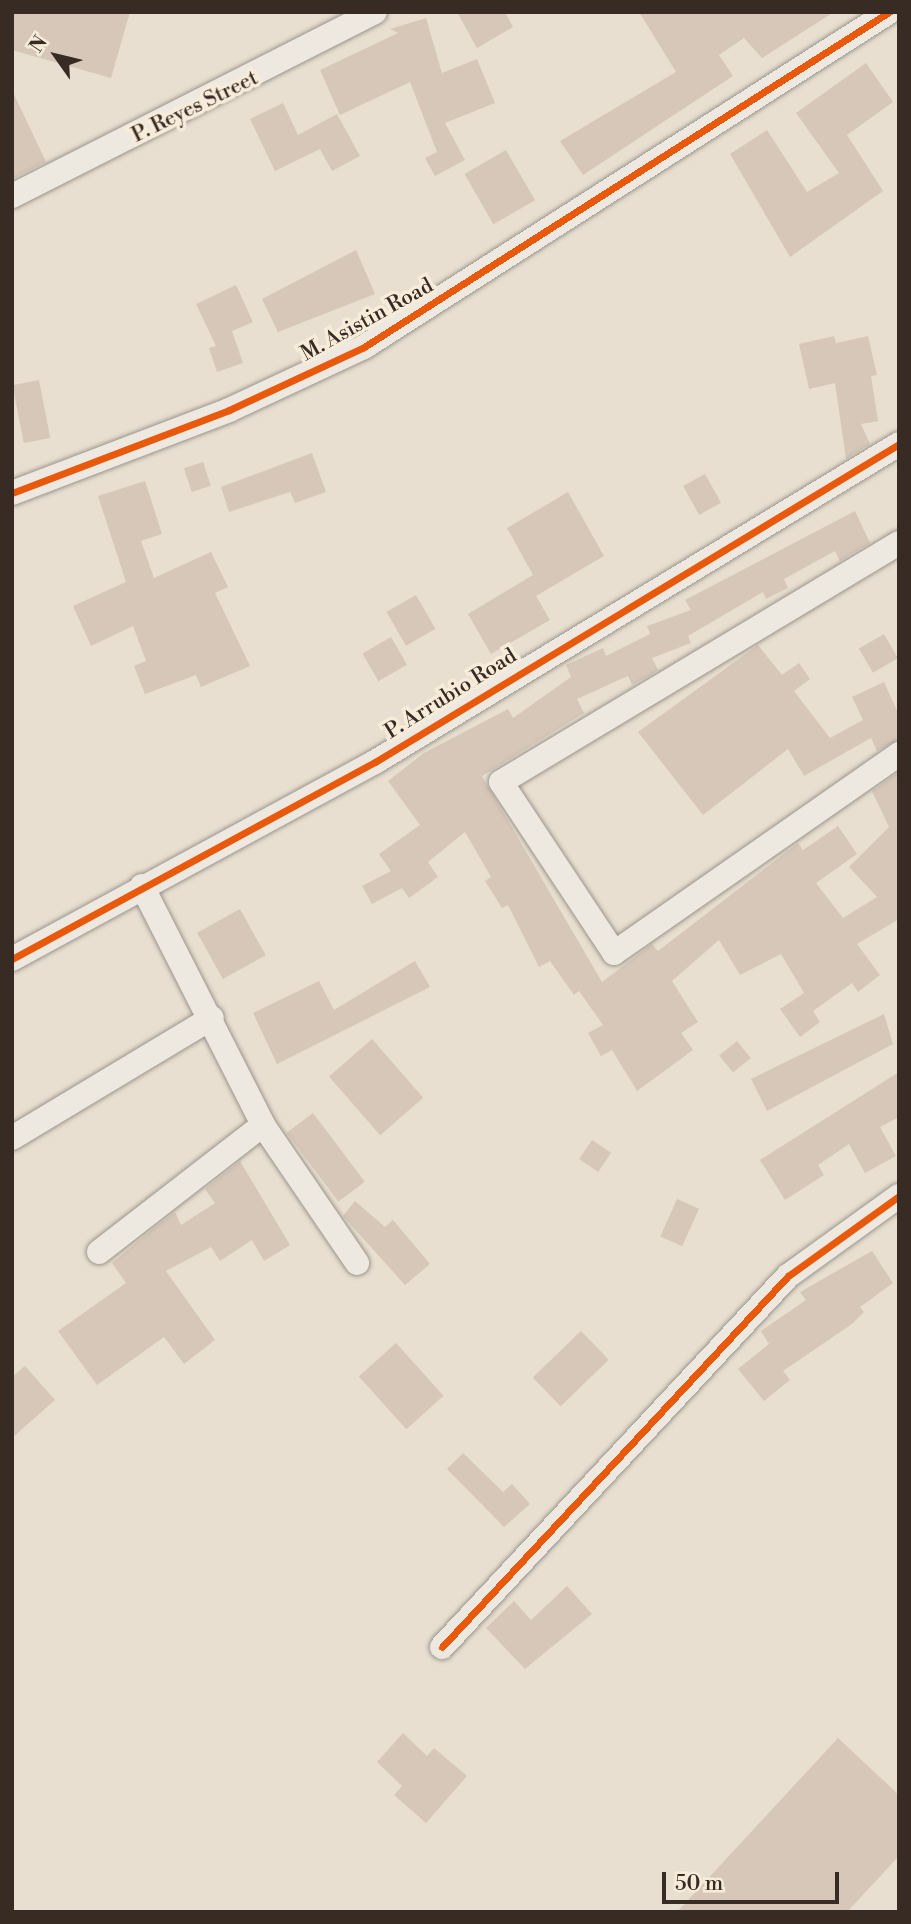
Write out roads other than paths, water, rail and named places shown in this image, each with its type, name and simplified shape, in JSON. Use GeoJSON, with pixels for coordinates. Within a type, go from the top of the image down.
{"type":"FeatureCollection","features":[{"type":"Feature","properties":{"kind":"street","name":"P. Reyes Street"},"geometry":{"type":"LineString","coordinates":[[12,196],[375,12]]}},
{"type":"Feature","properties":{"kind":"street","name":"M. Asistin Road"},"geometry":{"type":"LineString","coordinates":[[12,493],[229,410],[364,347],[889,12]]}},
{"type":"Feature","properties":{"kind":"street","name":"P. Arrubio Road"},"geometry":{"type":"LineString","coordinates":[[12,959],[142,886],[375,762],[899,444]]}},
{"type":"Feature","properties":{"kind":"street"},"geometry":{"type":"LineString","coordinates":[[899,543],[501,782],[614,953],[899,754]]}},
{"type":"Feature","properties":{"kind":"street"},"geometry":{"type":"LineString","coordinates":[[142,886],[212,1018],[264,1125],[357,1263]]}},
{"type":"Feature","properties":{"kind":"street"},"geometry":{"type":"LineString","coordinates":[[12,1138],[212,1018]]}},
{"type":"Feature","properties":{"kind":"street"},"geometry":{"type":"LineString","coordinates":[[99,1251],[264,1125]]}},
{"type":"Feature","properties":{"kind":"street"},"geometry":{"type":"LineString","coordinates":[[442,1647],[788,1276],[899,1196]]}}]}
